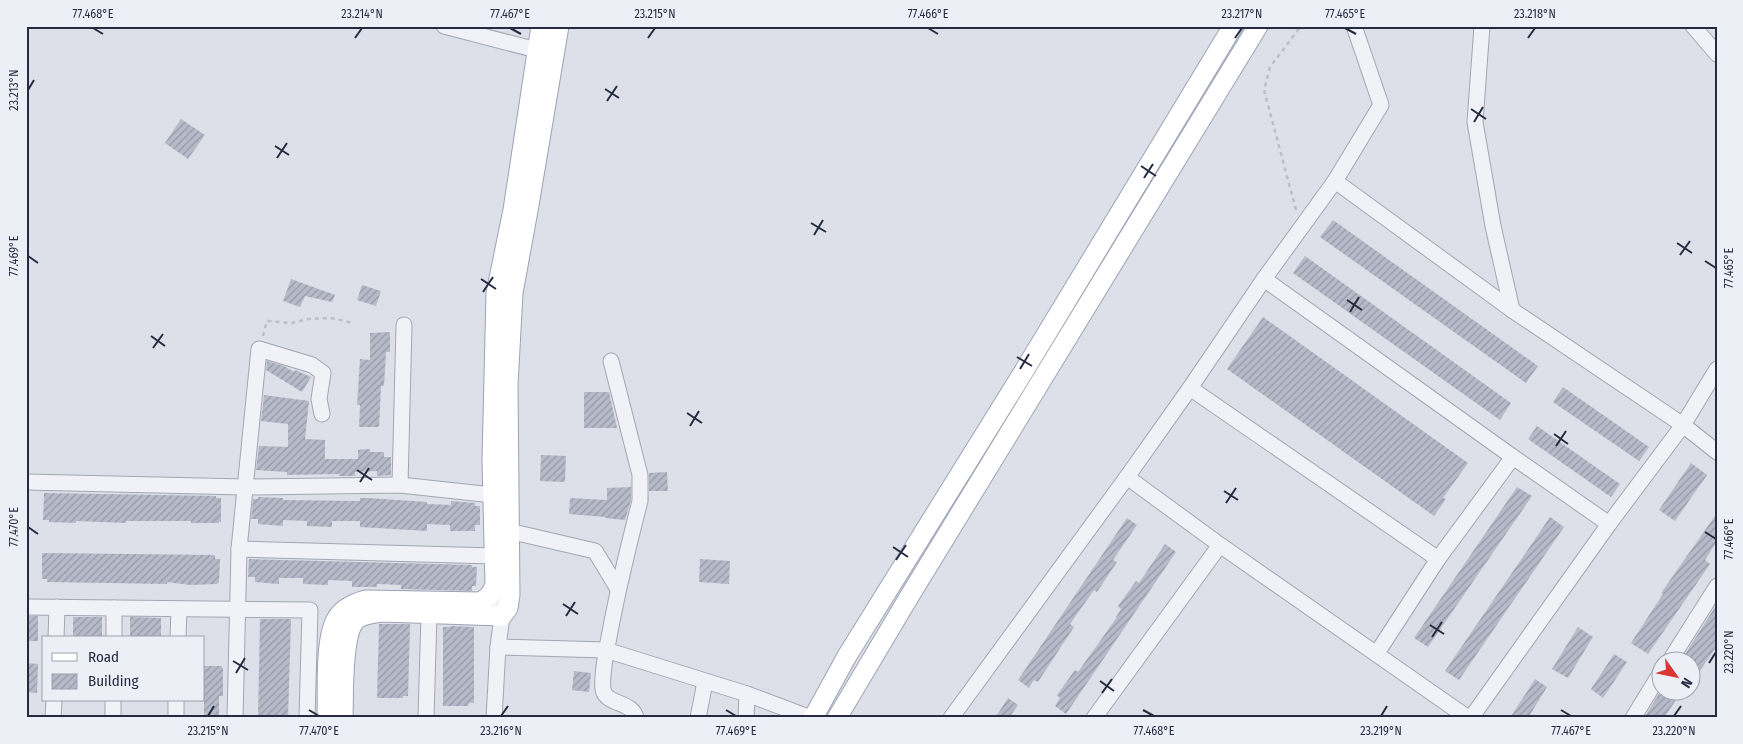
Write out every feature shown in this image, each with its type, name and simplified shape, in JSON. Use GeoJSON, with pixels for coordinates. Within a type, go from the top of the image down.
{"type":"FeatureCollection","features":[{"type":"Feature","properties":{"kind":"main road"},"geometry":{"type":"LineString","coordinates":[[343,718],[346,648],[351,626],[357,619],[374,613],[502,616],[510,601],[508,385],[513,293],[546,52],[541,26]]}},
{"type":"Feature","properties":{"kind":"main road"},"geometry":{"type":"LineString","coordinates":[[327,718],[330,638],[337,618],[343,611],[358,602],[366,600],[481,602],[490,595],[495,585],[492,451],[496,293],[546,52],[559,26]]}},
{"type":"Feature","properties":{"kind":"main road"},"geometry":{"type":"LineString","coordinates":[[812,718],[847,656],[1234,26]]}},
{"type":"Feature","properties":{"kind":"main road"},"geometry":{"type":"LineString","coordinates":[[837,718],[1258,26]]}},
{"type":"Feature","properties":{"kind":"street"},"geometry":{"type":"LineString","coordinates":[[444,26],[546,52]]}},
{"type":"Feature","properties":{"kind":"street"},"geometry":{"type":"LineString","coordinates":[[951,718],[1127,478],[1264,279],[1335,181],[1381,105],[1354,26]]}},
{"type":"Feature","properties":{"kind":"street"},"geometry":{"type":"LineString","coordinates":[[1482,26],[1475,122],[1493,226],[1512,310]]}},
{"type":"Feature","properties":{"kind":"street"},"geometry":{"type":"LineString","coordinates":[[1692,26],[1717,54]]}},
{"type":"Feature","properties":{"kind":"street"},"geometry":{"type":"LineString","coordinates":[[1335,181],[1512,310],[1683,425],[1717,452]]}},
{"type":"Feature","properties":{"kind":"street"},"geometry":{"type":"LineString","coordinates":[[1264,279],[1609,524]]}},
{"type":"Feature","properties":{"kind":"street"},"geometry":{"type":"LineString","coordinates":[[400,485],[404,325]]}},
{"type":"Feature","properties":{"kind":"street"},"geometry":{"type":"LineString","coordinates":[[235,718],[239,549],[259,349],[320,369],[323,373],[319,399],[322,414]]}},
{"type":"Feature","properties":{"kind":"street"},"geometry":{"type":"LineString","coordinates":[[611,361],[640,475],[641,487],[640,501],[618,589],[606,650],[602,688],[604,694],[630,709],[636,718]]}},
{"type":"Feature","properties":{"kind":"street"},"geometry":{"type":"LineString","coordinates":[[1127,478],[1469,718],[1683,425],[1717,369]]}},
{"type":"Feature","properties":{"kind":"street"},"geometry":{"type":"LineString","coordinates":[[1190,388],[1438,559]]}},
{"type":"Feature","properties":{"kind":"street"},"geometry":{"type":"LineString","coordinates":[[1011,390],[1029,401]]}},
{"type":"Feature","properties":{"kind":"street"},"geometry":{"type":"LineString","coordinates":[[1376,653],[1438,559],[1513,457]]}},
{"type":"Feature","properties":{"kind":"street"},"geometry":{"type":"LineString","coordinates":[[26,482],[244,486],[400,485],[493,495]]}},
{"type":"Feature","properties":{"kind":"street"},"geometry":{"type":"LineString","coordinates":[[509,531],[595,551],[618,589]]}},
{"type":"Feature","properties":{"kind":"street"},"geometry":{"type":"LineString","coordinates":[[1094,718],[1220,545]]}},
{"type":"Feature","properties":{"kind":"street"},"geometry":{"type":"LineString","coordinates":[[239,549],[494,556]]}},
{"type":"Feature","properties":{"kind":"street"},"geometry":{"type":"LineString","coordinates":[[494,718],[498,647],[502,616],[495,585]]}},
{"type":"Feature","properties":{"kind":"street"},"geometry":{"type":"LineString","coordinates":[[1675,652],[1717,586]]}},
{"type":"Feature","properties":{"kind":"street"},"geometry":{"type":"LineString","coordinates":[[26,607],[310,610],[307,718]]}},
{"type":"Feature","properties":{"kind":"street"},"geometry":{"type":"LineString","coordinates":[[56,636],[57,607]]}},
{"type":"Feature","properties":{"kind":"street"},"geometry":{"type":"LineString","coordinates":[[114,608],[114,636]]}},
{"type":"Feature","properties":{"kind":"street"},"geometry":{"type":"LineString","coordinates":[[178,636],[179,609]]}},
{"type":"Feature","properties":{"kind":"street"},"geometry":{"type":"LineString","coordinates":[[426,718],[429,614]]}},
{"type":"Feature","properties":{"kind":"street"},"geometry":{"type":"LineString","coordinates":[[498,647],[606,650],[747,694],[812,718]]}},
{"type":"Feature","properties":{"kind":"street"},"geometry":{"type":"LineString","coordinates":[[698,718],[705,682]]}},
{"type":"Feature","properties":{"kind":"street"},"geometry":{"type":"LineString","coordinates":[[1633,718],[1650,690]]}},
{"type":"Feature","properties":{"kind":"street"},"geometry":{"type":"LineString","coordinates":[[746,718],[747,694]]}},
{"type":"Feature","properties":{"kind":"street"},"geometry":{"type":"LineString","coordinates":[[54,702],[54,718]]}},
{"type":"Feature","properties":{"kind":"street"},"geometry":{"type":"LineString","coordinates":[[113,702],[113,718]]}},
{"type":"Feature","properties":{"kind":"street"},"geometry":{"type":"LineString","coordinates":[[176,702],[176,718]]}},
{"type":"Feature","properties":{"kind":"path"},"geometry":{"type":"LineString","coordinates":[[1301,26],[1270,67],[1264,90],[1301,229]]}},
{"type":"Feature","properties":{"kind":"path"},"geometry":{"type":"LineString","coordinates":[[259,349],[268,321],[292,323],[308,319],[331,318],[353,323]]}},
{"type":"Feature","properties":{"kind":"building"},"geometry":{"type":"Polygon","coordinates":[[[181,119],[205,135],[188,159],[165,143],[181,119]]]}},
{"type":"Feature","properties":{"kind":"building"},"geometry":{"type":"Polygon","coordinates":[[[1333,220],[1538,366],[1526,383],[1320,237],[1333,220]]]}},
{"type":"Feature","properties":{"kind":"building"},"geometry":{"type":"Polygon","coordinates":[[[1305,256],[1511,403],[1500,420],[1293,273],[1305,256]]]}},
{"type":"Feature","properties":{"kind":"building"},"geometry":{"type":"Polygon","coordinates":[[[291,279],[335,295],[332,302],[305,296],[300,307],[283,301],[291,279]]]}},
{"type":"Feature","properties":{"kind":"building"},"geometry":{"type":"Polygon","coordinates":[[[362,285],[381,291],[376,306],[357,300],[362,285]]]}},
{"type":"Feature","properties":{"kind":"building"},"geometry":{"type":"Polygon","coordinates":[[[1263,317],[1468,463],[1443,498],[1446,499],[1434,516],[1227,369],[1263,317]]]}},
{"type":"Feature","properties":{"kind":"building"},"geometry":{"type":"Polygon","coordinates":[[[390,332],[390,352],[386,352],[384,386],[381,386],[379,427],[359,427],[360,405],[357,405],[360,359],[370,360],[370,333],[390,332]]]}},
{"type":"Feature","properties":{"kind":"building"},"geometry":{"type":"Polygon","coordinates":[[[267,361],[311,377],[302,392],[266,370],[267,361]]]}},
{"type":"Feature","properties":{"kind":"building"},"geometry":{"type":"Polygon","coordinates":[[[1563,387],[1649,447],[1639,461],[1553,402],[1563,387]]]}},
{"type":"Feature","properties":{"kind":"building"},"geometry":{"type":"Polygon","coordinates":[[[584,392],[609,392],[617,428],[584,428],[584,392]]]}},
{"type":"Feature","properties":{"kind":"building"},"geometry":{"type":"Polygon","coordinates":[[[264,395],[309,401],[305,439],[325,440],[325,459],[358,459],[358,450],[370,449],[370,452],[384,452],[384,457],[391,457],[391,475],[377,476],[377,471],[355,472],[355,476],[339,476],[339,474],[287,475],[287,472],[256,470],[259,446],[288,447],[288,424],[261,421],[264,395]]]}},
{"type":"Feature","properties":{"kind":"building"},"geometry":{"type":"Polygon","coordinates":[[[1537,426],[1620,484],[1611,497],[1528,439],[1537,426]]]}},
{"type":"Feature","properties":{"kind":"building"},"geometry":{"type":"Polygon","coordinates":[[[541,455],[566,456],[565,482],[540,481],[541,455]]]}},
{"type":"Feature","properties":{"kind":"building"},"geometry":{"type":"Polygon","coordinates":[[[1691,463],[1707,475],[1675,521],[1659,510],[1691,463]]]}},
{"type":"Feature","properties":{"kind":"building"},"geometry":{"type":"Polygon","coordinates":[[[667,472],[668,491],[649,491],[649,473],[667,472]]]}},
{"type":"Feature","properties":{"kind":"building"},"geometry":{"type":"Polygon","coordinates":[[[631,487],[631,500],[625,520],[569,514],[570,498],[607,500],[607,488],[631,487]]]}},
{"type":"Feature","properties":{"kind":"building"},"geometry":{"type":"Polygon","coordinates":[[[1517,487],[1532,496],[1428,647],[1414,638],[1517,487]]]}},
{"type":"Feature","properties":{"kind":"building"},"geometry":{"type":"Polygon","coordinates":[[[44,493],[216,496],[216,498],[221,498],[221,522],[49,522],[49,520],[43,520],[44,493]]]}},
{"type":"Feature","properties":{"kind":"building"},"geometry":{"type":"Polygon","coordinates":[[[258,497],[283,498],[283,500],[360,501],[360,498],[368,498],[451,505],[451,501],[475,503],[475,506],[480,506],[480,525],[475,525],[475,531],[450,531],[450,525],[427,524],[427,531],[360,527],[360,521],[332,521],[332,527],[307,526],[307,521],[283,520],[283,526],[258,524],[258,519],[251,519],[253,499],[258,499],[258,497]]]}},
{"type":"Feature","properties":{"kind":"building"},"geometry":{"type":"Polygon","coordinates":[[[1717,513],[1717,541],[1705,560],[1710,564],[1648,654],[1631,643],[1663,594],[1661,593],[1717,513]]]}},
{"type":"Feature","properties":{"kind":"building"},"geometry":{"type":"Polygon","coordinates":[[[1550,517],[1564,527],[1459,680],[1445,671],[1550,517]]]}},
{"type":"Feature","properties":{"kind":"building"},"geometry":{"type":"Polygon","coordinates":[[[1127,518],[1137,525],[1113,560],[1117,562],[1097,592],[1094,590],[1070,624],[1074,627],[1038,682],[1034,680],[1029,688],[1018,680],[1127,518]]]}},
{"type":"Feature","properties":{"kind":"building"},"geometry":{"type":"Polygon","coordinates":[[[1165,544],[1176,552],[1066,714],[1055,706],[1060,698],[1057,695],[1075,670],[1078,672],[1117,617],[1121,609],[1118,606],[1136,581],[1139,583],[1165,544]]]}},
{"type":"Feature","properties":{"kind":"building"},"geometry":{"type":"Polygon","coordinates":[[[42,553],[215,555],[215,559],[220,559],[219,582],[217,584],[190,585],[167,582],[167,584],[47,582],[47,579],[42,579],[42,553]]]}},
{"type":"Feature","properties":{"kind":"building"},"geometry":{"type":"Polygon","coordinates":[[[249,559],[472,565],[472,567],[477,567],[476,586],[472,586],[472,591],[401,589],[401,585],[377,584],[377,587],[352,587],[352,581],[328,580],[328,585],[303,584],[303,578],[279,578],[279,584],[255,582],[255,577],[248,577],[249,559]]]}},
{"type":"Feature","properties":{"kind":"building"},"geometry":{"type":"Polygon","coordinates":[[[700,559],[730,561],[729,584],[699,582],[700,559]]]}},
{"type":"Feature","properties":{"kind":"building"},"geometry":{"type":"Polygon","coordinates":[[[1717,604],[1717,646],[1700,671],[1700,652],[1686,652],[1717,604]]]}},
{"type":"Feature","properties":{"kind":"building"},"geometry":{"type":"Polygon","coordinates":[[[26,616],[38,616],[38,641],[26,641],[26,616]]]}},
{"type":"Feature","properties":{"kind":"building"},"geometry":{"type":"Polygon","coordinates":[[[73,617],[102,617],[102,636],[73,636],[73,617]]]}},
{"type":"Feature","properties":{"kind":"building"},"geometry":{"type":"Polygon","coordinates":[[[130,617],[161,618],[161,636],[130,636],[130,617]]]}},
{"type":"Feature","properties":{"kind":"building"},"geometry":{"type":"Polygon","coordinates":[[[260,619],[291,619],[288,718],[258,718],[260,619]]]}},
{"type":"Feature","properties":{"kind":"building"},"geometry":{"type":"Polygon","coordinates":[[[379,624],[410,624],[408,696],[403,696],[403,698],[377,698],[379,624]]]}},
{"type":"Feature","properties":{"kind":"building"},"geometry":{"type":"Polygon","coordinates":[[[443,627],[474,627],[474,703],[469,703],[468,706],[443,706],[443,627]]]}},
{"type":"Feature","properties":{"kind":"building"},"geometry":{"type":"Polygon","coordinates":[[[1578,627],[1593,637],[1568,678],[1552,669],[1578,627]]]}},
{"type":"Feature","properties":{"kind":"building"},"geometry":{"type":"Polygon","coordinates":[[[1614,654],[1627,662],[1603,698],[1591,689],[1614,654]]]}},
{"type":"Feature","properties":{"kind":"building"},"geometry":{"type":"Polygon","coordinates":[[[26,663],[38,664],[37,693],[26,692],[26,663]]]}},
{"type":"Feature","properties":{"kind":"building"},"geometry":{"type":"Polygon","coordinates":[[[205,666],[222,666],[223,696],[219,696],[219,718],[204,718],[205,666]]]}},
{"type":"Feature","properties":{"kind":"building"},"geometry":{"type":"Polygon","coordinates":[[[574,671],[591,673],[589,692],[572,690],[574,671]]]}},
{"type":"Feature","properties":{"kind":"building"},"geometry":{"type":"Polygon","coordinates":[[[1535,679],[1547,687],[1528,718],[1510,718],[1535,679]]]}},
{"type":"Feature","properties":{"kind":"building"},"geometry":{"type":"Polygon","coordinates":[[[1008,698],[1018,705],[1009,718],[995,718],[1008,698]]]}},
{"type":"Feature","properties":{"kind":"building"},"geometry":{"type":"Polygon","coordinates":[[[1654,702],[1675,702],[1664,718],[1644,718],[1654,702]]]}}]}
